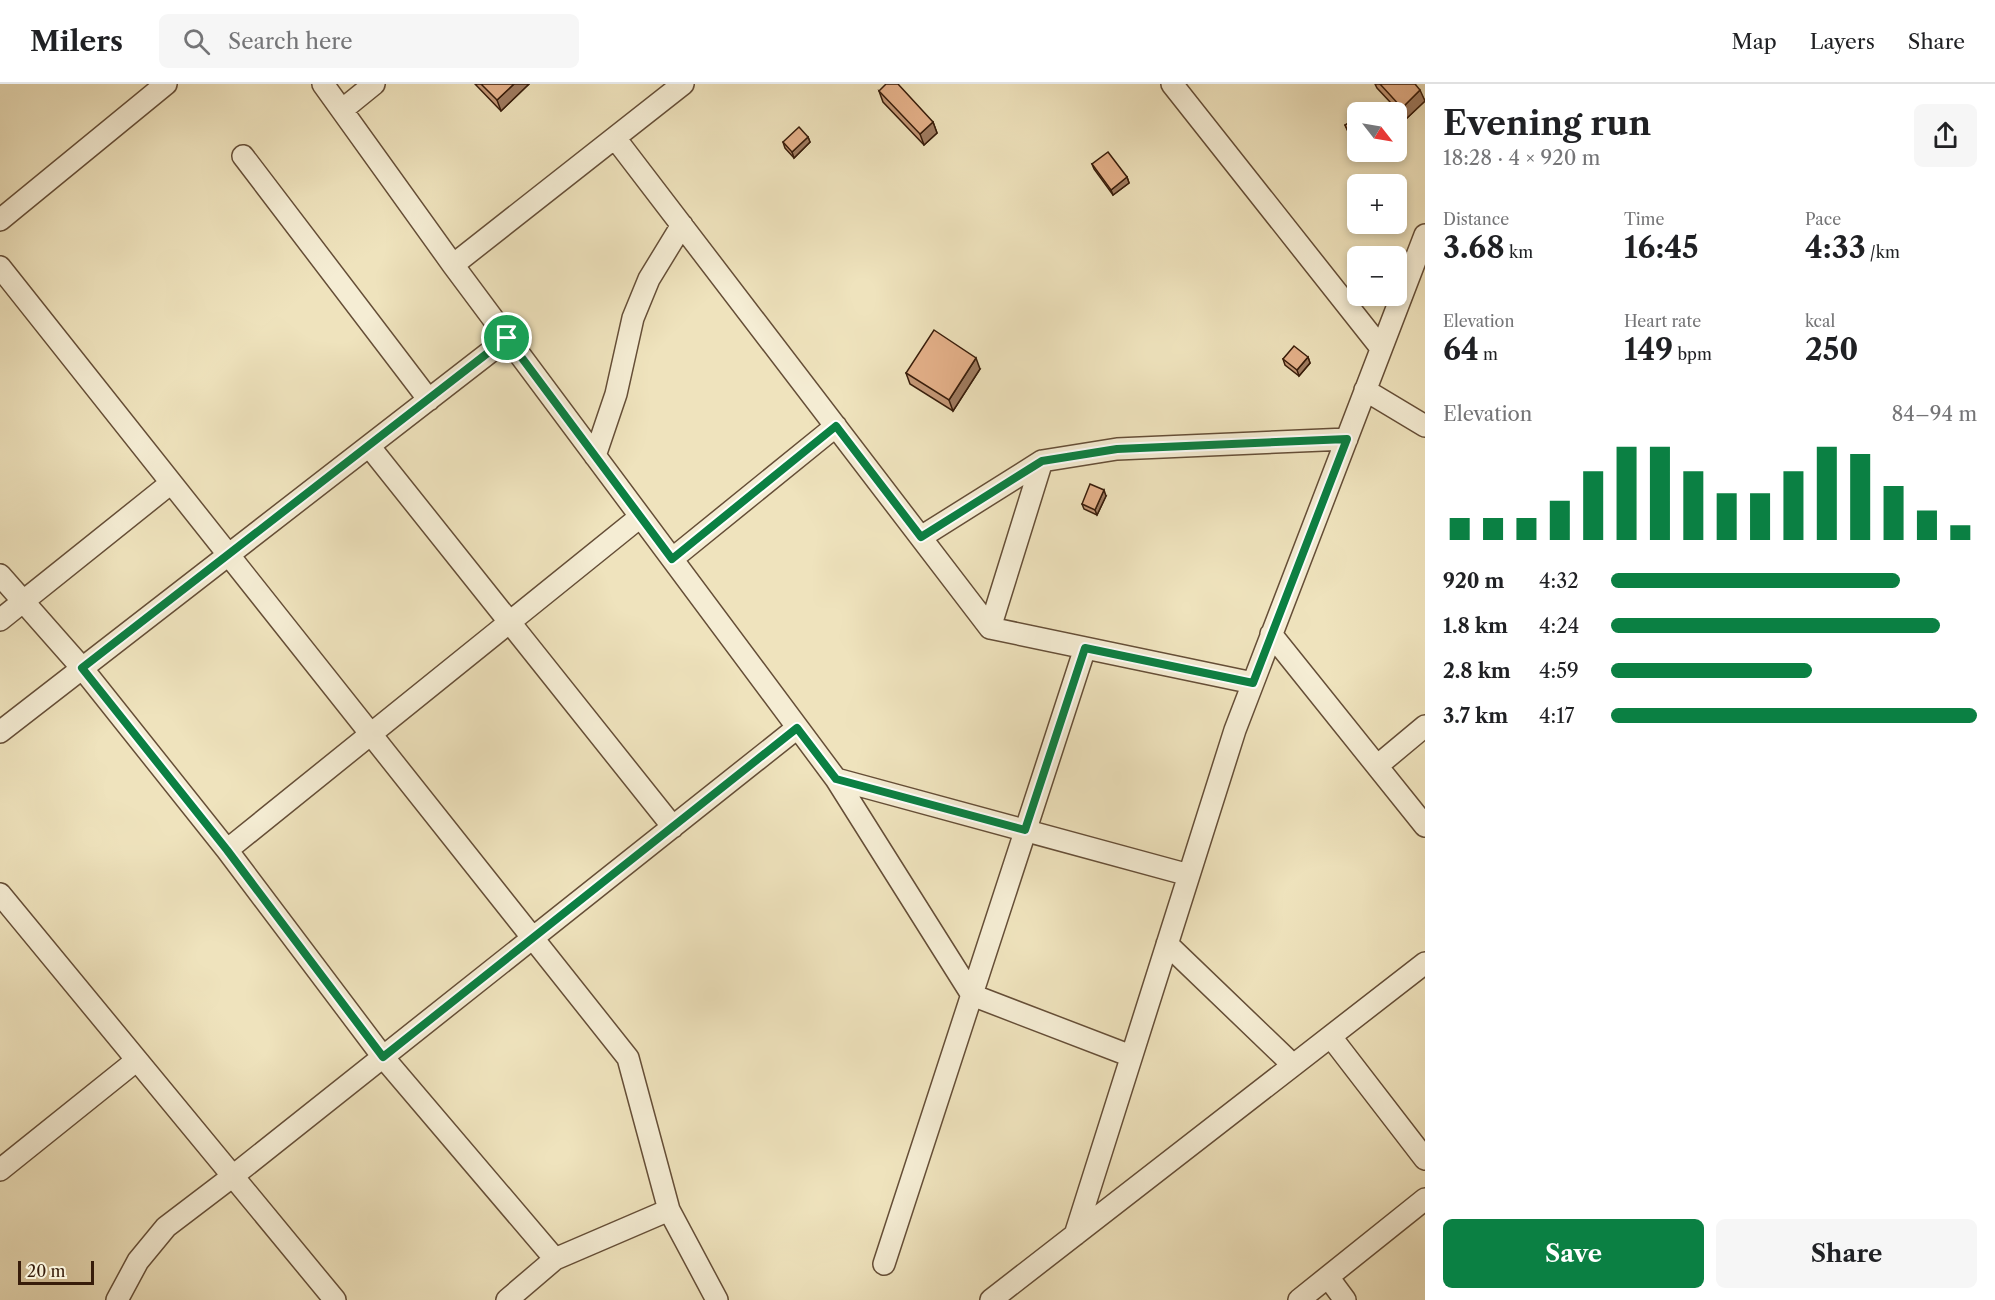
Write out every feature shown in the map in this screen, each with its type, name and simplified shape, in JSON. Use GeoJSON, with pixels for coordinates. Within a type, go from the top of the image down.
{"type":"FeatureCollection","features":[{"type":"Feature","properties":{"kind":"street"},"geometry":{"type":"LineString","coordinates":[[0,220],[166,84]]}},
{"type":"Feature","properties":{"kind":"street"},"geometry":{"type":"LineString","coordinates":[[323,84],[453,265],[836,779],[972,995],[1131,1056]]}},
{"type":"Feature","properties":{"kind":"street"},"geometry":{"type":"LineString","coordinates":[[342,110],[374,84]]}},
{"type":"Feature","properties":{"kind":"street"},"geometry":{"type":"LineString","coordinates":[[453,265],[683,84]]}},
{"type":"Feature","properties":{"kind":"street"},"geometry":{"type":"LineString","coordinates":[[1172,84],[1382,348]]}},
{"type":"Feature","properties":{"kind":"street"},"geometry":{"type":"LineString","coordinates":[[615,138],[990,628],[1253,683]]}},
{"type":"Feature","properties":{"kind":"street"},"geometry":{"type":"LineString","coordinates":[[243,156],[429,400]]}},
{"type":"Feature","properties":{"kind":"street"},"geometry":{"type":"LineString","coordinates":[[595,456],[616,394],[633,318],[649,279],[682,225]]}},
{"type":"Feature","properties":{"kind":"street"},"geometry":{"type":"LineString","coordinates":[[1075,1235],[1234,730],[1425,235]]}},
{"type":"Feature","properties":{"kind":"street"},"geometry":{"type":"LineString","coordinates":[[0,267],[628,1058],[669,1210],[717,1300]]}},
{"type":"Feature","properties":{"kind":"street"},"geometry":{"type":"LineString","coordinates":[[0,732],[507,338]]}},
{"type":"Feature","properties":{"kind":"street"},"geometry":{"type":"LineString","coordinates":[[1365,390],[1425,426]]}},
{"type":"Feature","properties":{"kind":"street"},"geometry":{"type":"LineString","coordinates":[[672,559],[836,426]]}},
{"type":"Feature","properties":{"kind":"street"},"geometry":{"type":"LineString","coordinates":[[921,537],[1042,461],[1117,449],[1347,439]]}},
{"type":"Feature","properties":{"kind":"street"},"geometry":{"type":"LineString","coordinates":[[369,446],[673,827]]}},
{"type":"Feature","properties":{"kind":"street"},"geometry":{"type":"LineString","coordinates":[[990,628],[1042,461]]}},
{"type":"Feature","properties":{"kind":"street"},"geometry":{"type":"LineString","coordinates":[[0,620],[171,483]]}},
{"type":"Feature","properties":{"kind":"street"},"geometry":{"type":"LineString","coordinates":[[227,850],[640,517]]}},
{"type":"Feature","properties":{"kind":"street"},"geometry":{"type":"LineString","coordinates":[[0,575],[82,668],[227,850],[383,1057],[555,1259]]}},
{"type":"Feature","properties":{"kind":"street"},"geometry":{"type":"LineString","coordinates":[[1271,634],[1425,826]]}},
{"type":"Feature","properties":{"kind":"street"},"geometry":{"type":"LineString","coordinates":[[884,1264],[1085,648]]}},
{"type":"Feature","properties":{"kind":"street"},"geometry":{"type":"LineString","coordinates":[[1377,766],[1425,726]]}},
{"type":"Feature","properties":{"kind":"street"},"geometry":{"type":"LineString","coordinates":[[117,1300],[138,1261],[166,1227],[797,728]]}},
{"type":"Feature","properties":{"kind":"street"},"geometry":{"type":"LineString","coordinates":[[836,779],[1189,875]]}},
{"type":"Feature","properties":{"kind":"street"},"geometry":{"type":"LineString","coordinates":[[0,894],[335,1300]]}},
{"type":"Feature","properties":{"kind":"street"},"geometry":{"type":"LineString","coordinates":[[1167,944],[1293,1065]]}},
{"type":"Feature","properties":{"kind":"street"},"geometry":{"type":"LineString","coordinates":[[991,1300],[1425,963]]}},
{"type":"Feature","properties":{"kind":"street"},"geometry":{"type":"LineString","coordinates":[[1331,1036],[1425,1159]]}},
{"type":"Feature","properties":{"kind":"street"},"geometry":{"type":"LineString","coordinates":[[0,1169],[137,1060]]}},
{"type":"Feature","properties":{"kind":"street"},"geometry":{"type":"LineString","coordinates":[[1299,1300],[1425,1199]]}},
{"type":"Feature","properties":{"kind":"street"},"geometry":{"type":"LineString","coordinates":[[507,1300],[555,1259],[669,1210]]}},
{"type":"Feature","properties":{"kind":"street"},"geometry":{"type":"LineString","coordinates":[[1328,1277],[1345,1300]]}},
{"type":"Feature","properties":{"kind":"building"},"geometry":{"type":"Polygon","coordinates":[[[481,84],[514,84],[497,100],[481,84]]]}},
{"type":"Feature","properties":{"kind":"building"},"geometry":{"type":"Polygon","coordinates":[[[886,84],[898,84],[933,122],[920,134],[879,91],[886,84]]]}},
{"type":"Feature","properties":{"kind":"building"},"geometry":{"type":"Polygon","coordinates":[[[1380,84],[1415,84],[1420,90],[1407,103],[1396,102],[1380,84]]]}},
{"type":"Feature","properties":{"kind":"building"},"geometry":{"type":"Polygon","coordinates":[[[799,127],[808,137],[792,152],[783,142],[799,127]]]}},
{"type":"Feature","properties":{"kind":"building"},"geometry":{"type":"Polygon","coordinates":[[[1108,152],[1127,177],[1111,190],[1092,164],[1108,152]]]}},
{"type":"Feature","properties":{"kind":"building"},"geometry":{"type":"Polygon","coordinates":[[[934,330],[976,358],[949,400],[906,373],[934,330]]]}},
{"type":"Feature","properties":{"kind":"building"},"geometry":{"type":"Polygon","coordinates":[[[1294,346],[1308,357],[1297,370],[1283,359],[1294,346]]]}},
{"type":"Feature","properties":{"kind":"building"},"geometry":{"type":"Polygon","coordinates":[[[1090,484],[1104,490],[1095,510],[1082,504],[1090,484]]]}},
{"type":"Feature","properties":{"kind":"route"},"geometry":{"type":"LineString","coordinates":[[507,338],[672,559],[836,426],[921,537],[1042,461],[1117,449],[1347,439],[1253,683],[1085,648],[1025,830],[836,779],[797,728],[383,1057],[227,850],[82,668],[507,338]]}}]}
